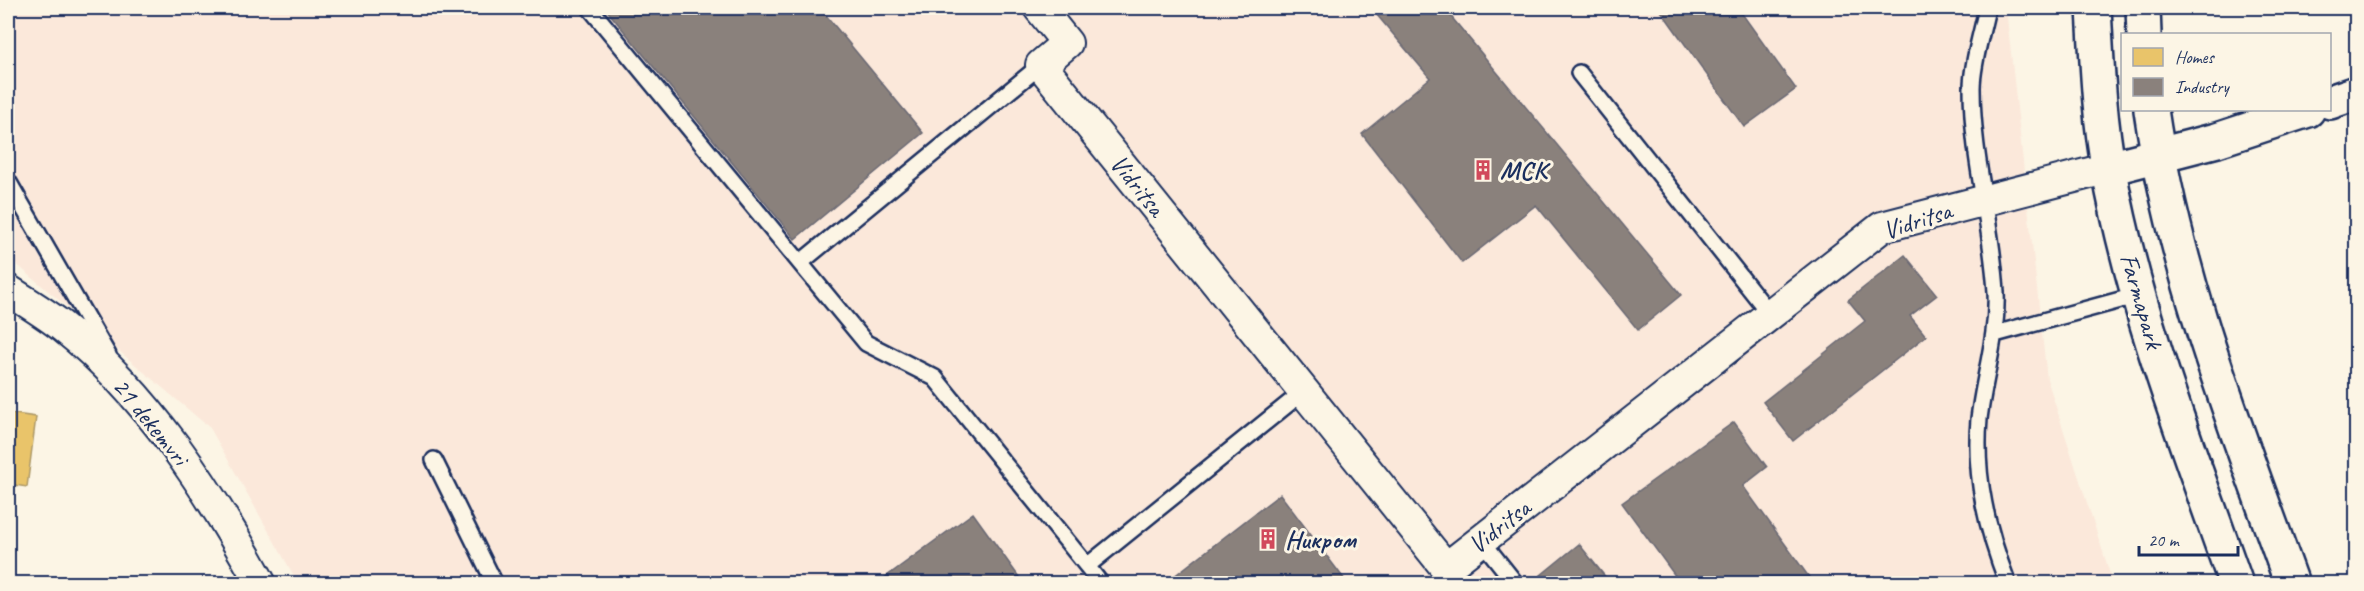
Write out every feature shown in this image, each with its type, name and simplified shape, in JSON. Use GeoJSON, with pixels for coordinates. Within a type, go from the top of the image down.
{"type":"FeatureCollection","features":[{"type":"Feature","properties":{"kind":"main road","name":"Farmapark"},"geometry":{"type":"LineString","coordinates":[[2094,8],[2099,88],[2109,168],[2122,233],[2171,399],[2236,584]]}},
{"type":"Feature","properties":{"kind":"main road"},"geometry":{"type":"LineString","coordinates":[[2143,8],[2144,33]]}},
{"type":"Feature","properties":{"kind":"main road"},"geometry":{"type":"LineString","coordinates":[[2331,102],[2356,93]]}},
{"type":"Feature","properties":{"kind":"main road","name":"Farmapark"},"geometry":{"type":"LineString","coordinates":[[2151,111],[2158,156],[2187,278],[2219,381],[2292,584]]}},
{"type":"Feature","properties":{"kind":"main road"},"geometry":{"type":"LineString","coordinates":[[2109,168],[2227,137],[2305,111]]}},
{"type":"Feature","properties":{"kind":"street"},"geometry":{"type":"LineString","coordinates":[[1039,8],[1067,43],[1041,65]]}},
{"type":"Feature","properties":{"kind":"street","name":"Vidritsa"},"geometry":{"type":"LineString","coordinates":[[1041,65],[1446,568],[1882,226],[2109,168]]}},
{"type":"Feature","properties":{"kind":"street","name":"21 dekemvri"},"geometry":{"type":"LineString","coordinates":[[8,290],[64,328],[126,386],[176,448],[237,541],[261,584]]}},
{"type":"Feature","properties":{"kind":"lane"},"geometry":{"type":"LineString","coordinates":[[590,8],[866,343],[935,378],[1101,584]]}},
{"type":"Feature","properties":{"kind":"lane"},"geometry":{"type":"LineString","coordinates":[[1987,8],[1972,86],[1975,136],[1996,292],[1995,334],[1979,419],[1980,482],[1991,540],[2008,584]]}},
{"type":"Feature","properties":{"kind":"lane"},"geometry":{"type":"LineString","coordinates":[[800,263],[1041,65]]}},
{"type":"Feature","properties":{"kind":"lane"},"geometry":{"type":"LineString","coordinates":[[1579,73],[1770,314]]}},
{"type":"Feature","properties":{"kind":"lane"},"geometry":{"type":"LineString","coordinates":[[8,181],[126,386]]}},
{"type":"Feature","properties":{"kind":"lane"},"geometry":{"type":"LineString","coordinates":[[1995,334],[2139,295]]}},
{"type":"Feature","properties":{"kind":"lane"},"geometry":{"type":"LineString","coordinates":[[1088,566],[1304,391]]}},
{"type":"Feature","properties":{"kind":"lane"},"geometry":{"type":"LineString","coordinates":[[434,460],[495,584]]}},
{"type":"Feature","properties":{"kind":"lane"},"geometry":{"type":"LineString","coordinates":[[1481,540],[1516,584]]}},
{"type":"Feature","properties":{"kind":"shaded area"},"geometry":{"type":"Polygon","coordinates":[[[8,8],[2006,8],[2047,379],[2113,583],[298,583],[210,428],[8,257],[8,8]]]}},
{"type":"Feature","properties":{"kind":"building: Homes"},"geometry":{"type":"Polygon","coordinates":[[[8,413],[36,417],[27,487],[8,484],[8,413]]]}},
{"type":"Feature","properties":{"kind":"building: Industry"},"geometry":{"type":"Polygon","coordinates":[[[605,8],[820,8],[923,133],[795,239],[605,8]]]}},
{"type":"Feature","properties":{"kind":"building: Industry","name":"МСК"},"geometry":{"type":"Polygon","coordinates":[[[1371,8],[1444,8],[1681,295],[1638,330],[1536,205],[1462,263],[1362,134],[1430,78],[1371,8]]]}},
{"type":"Feature","properties":{"kind":"building: Industry"},"geometry":{"type":"Polygon","coordinates":[[[1659,8],[1738,8],[1796,89],[1744,127],[1659,8]]]}},
{"type":"Feature","properties":{"kind":"building: Industry"},"geometry":{"type":"Polygon","coordinates":[[[1905,255],[1937,295],[1910,316],[1926,336],[1793,441],[1763,402],[1865,321],[1848,300],[1905,255]]]}},
{"type":"Feature","properties":{"kind":"building: Industry"},"geometry":{"type":"Polygon","coordinates":[[[1734,422],[1767,467],[1743,486],[1814,584],[1681,584],[1622,503],[1734,422]]]}},
{"type":"Feature","properties":{"kind":"building: Industry","name":"Никром"},"geometry":{"type":"Polygon","coordinates":[[[1280,494],[1348,584],[1164,584],[1280,494]]]}},
{"type":"Feature","properties":{"kind":"building: Industry"},"geometry":{"type":"Polygon","coordinates":[[[973,513],[1024,584],[876,584],[973,513]]]}},
{"type":"Feature","properties":{"kind":"building: Industry"},"geometry":{"type":"Polygon","coordinates":[[[1579,544],[1611,584],[1530,584],[1579,544]]]}},
{"type":"Feature","properties":{"kind":"place","name":"МСК"},"geometry":{"type":"Point","coordinates":[1483,170]}},
{"type":"Feature","properties":{"kind":"place","name":"Никром"},"geometry":{"type":"Point","coordinates":[1268,539]}}]}
